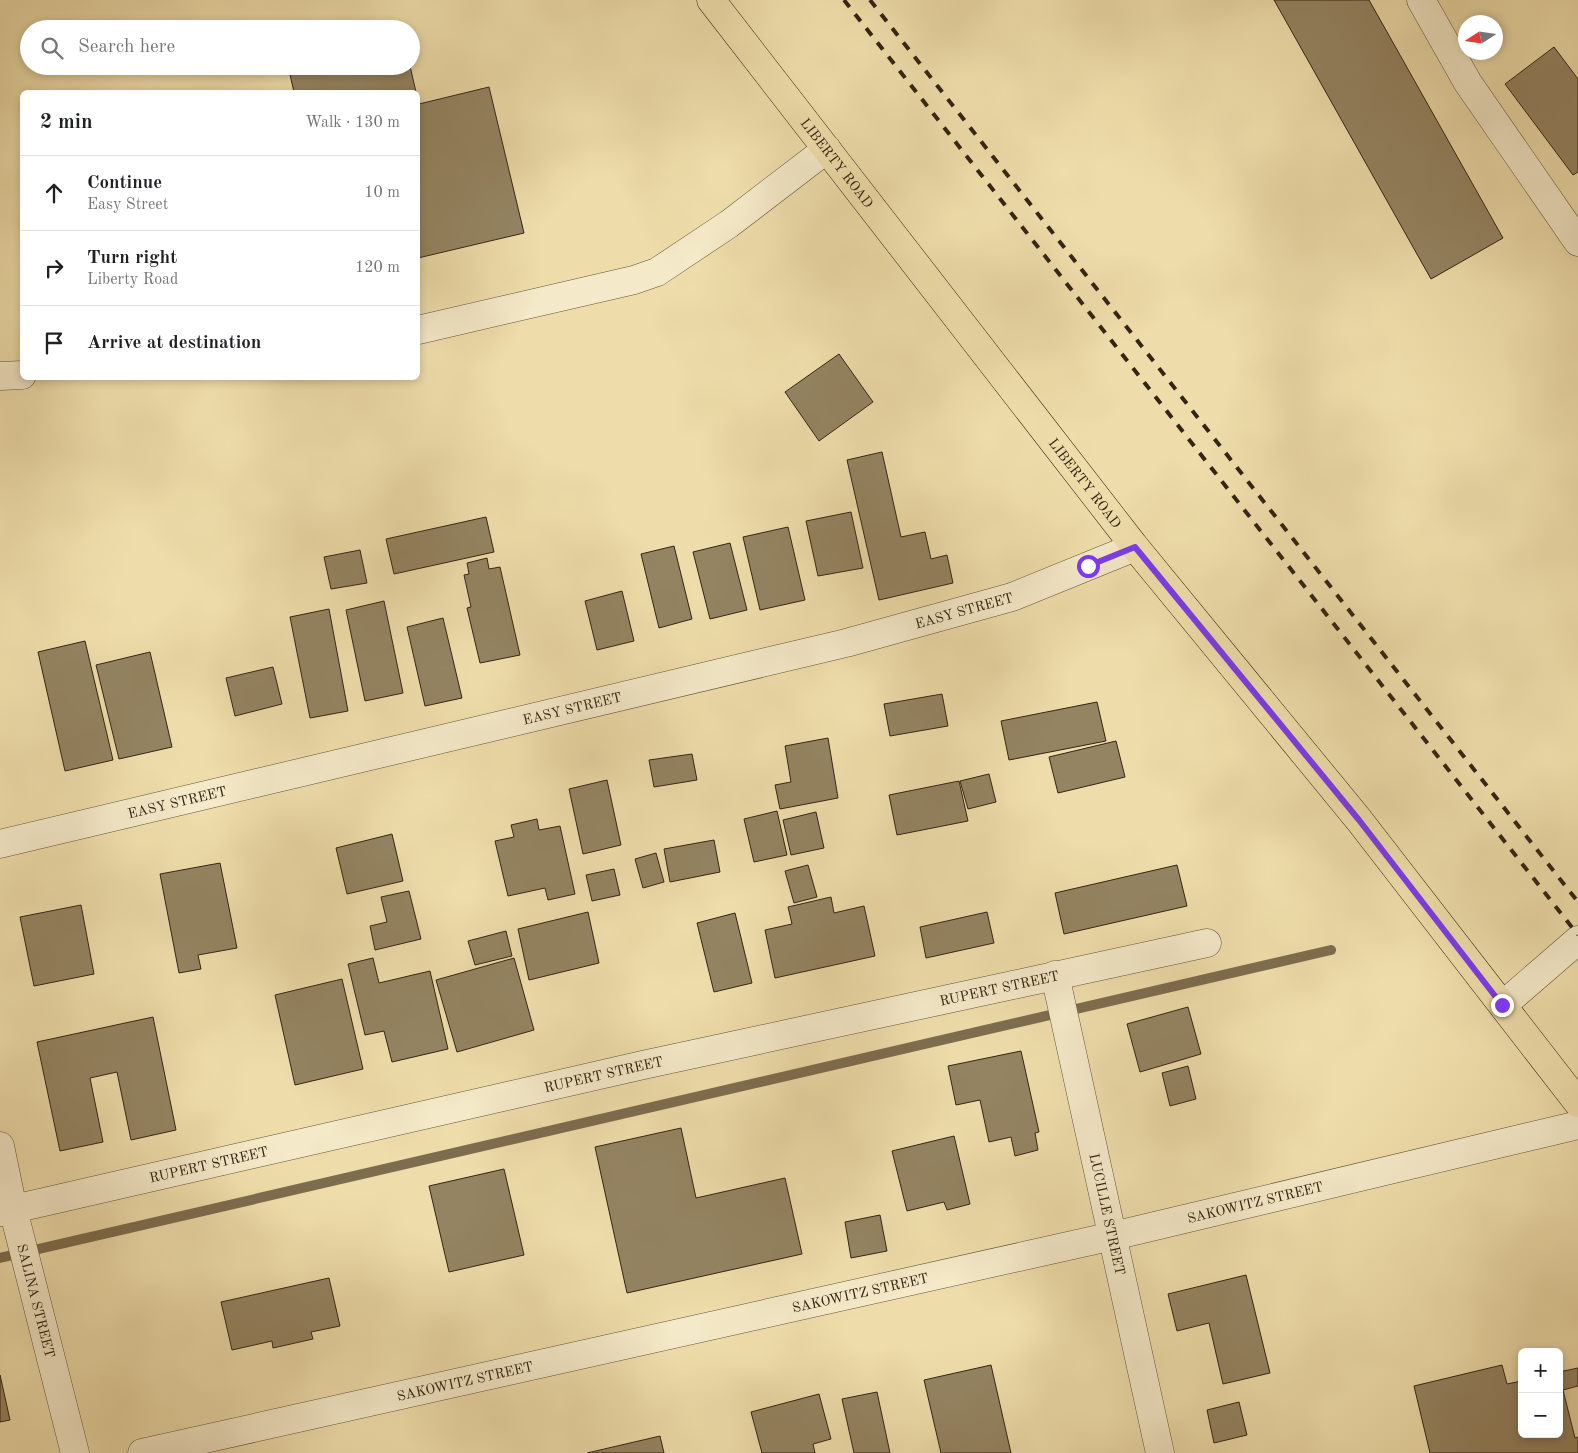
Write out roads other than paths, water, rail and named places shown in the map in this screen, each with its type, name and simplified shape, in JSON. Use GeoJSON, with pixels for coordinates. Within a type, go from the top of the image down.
{"type":"FeatureCollection","features":[{"type":"Feature","properties":{"kind":"main road","name":"LIBERTY ROAD"},"geometry":{"type":"LineString","coordinates":[[711,0],[1135,547],[1359,820],[1578,1103]]}},
{"type":"Feature","properties":{"kind":"street"},"geometry":{"type":"LineString","coordinates":[[1421,0],[1468,83],[1578,242]]}},
{"type":"Feature","properties":{"kind":"street"},"geometry":{"type":"LineString","coordinates":[[420,330],[624,282],[658,272],[730,224],[827,149]]}},
{"type":"Feature","properties":{"kind":"street"},"geometry":{"type":"LineString","coordinates":[[0,376],[20,375]]}},
{"type":"Feature","properties":{"kind":"street","name":"EASY STREET"},"geometry":{"type":"LineString","coordinates":[[0,844],[846,643],[1012,597],[1135,547]]}},
{"type":"Feature","properties":{"kind":"street"},"geometry":{"type":"LineString","coordinates":[[1502,1005],[1578,940]]}},
{"type":"Feature","properties":{"kind":"street","name":"RUPERT STREET"},"geometry":{"type":"LineString","coordinates":[[11,1217],[643,1065],[1058,987],[1207,943]]}},
{"type":"Feature","properties":{"kind":"street","name":"LUCILLE STREET"},"geometry":{"type":"LineString","coordinates":[[1058,987],[1160,1453]]}},
{"type":"Feature","properties":{"kind":"street","name":"SAKOWITZ STREET"},"geometry":{"type":"LineString","coordinates":[[142,1453],[1113,1236],[1578,1125]]}},
{"type":"Feature","properties":{"kind":"street","name":"SALINA STREET"},"geometry":{"type":"LineString","coordinates":[[0,1146],[11,1217],[30,1274],[75,1453]]}},
{"type":"Feature","properties":{"kind":"waterway"},"geometry":{"type":"LineString","coordinates":[[0,1258],[1331,950]]}},
{"type":"Feature","properties":{"kind":"railway"},"geometry":{"type":"LineString","coordinates":[[844,0],[1578,935]]}},
{"type":"Feature","properties":{"kind":"railway"},"geometry":{"type":"LineString","coordinates":[[870,0],[1578,902]]}}]}
